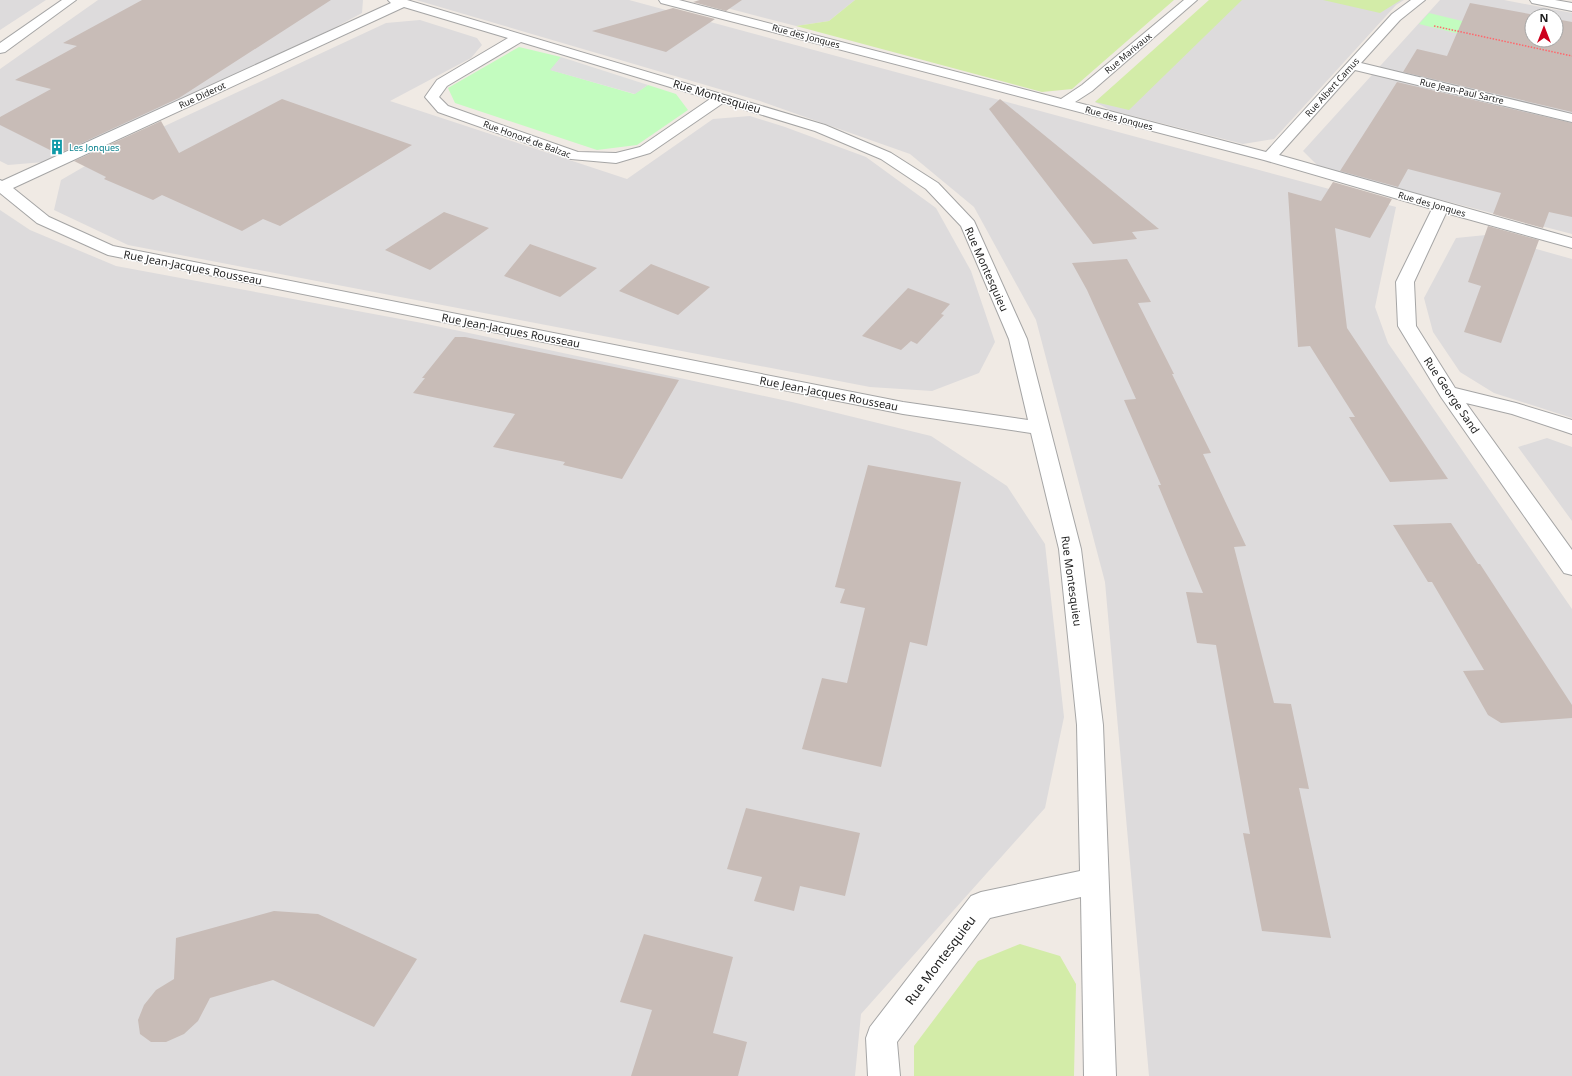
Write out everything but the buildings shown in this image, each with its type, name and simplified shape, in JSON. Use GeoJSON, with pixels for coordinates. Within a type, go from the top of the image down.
{"type":"FeatureCollection","features":[{"type":"Feature","properties":{"kind":"street"},"geometry":{"type":"LineString","coordinates":[[0,49],[70,0]]}},
{"type":"Feature","properties":{"kind":"street","name":"Rue des Jonques"},"geometry":{"type":"LineString","coordinates":[[665,0],[1269,157],[1572,243]]}},
{"type":"Feature","properties":{"kind":"street","name":"Rue Marivaux"},"geometry":{"type":"LineString","coordinates":[[1064,103],[1086,88],[1191,0]]}},
{"type":"Feature","properties":{"kind":"street","name":"Rue Albert Camus"},"geometry":{"type":"LineString","coordinates":[[1269,157],[1396,17],[1419,0]]}},
{"type":"Feature","properties":{"kind":"street"},"geometry":{"type":"LineString","coordinates":[[1536,0],[1572,7]]}},
{"type":"Feature","properties":{"kind":"street","name":"Rue Montesquieu"},"geometry":{"type":"LineString","coordinates":[[398,1],[827,130],[886,156],[932,186],[968,224],[1018,339],[1070,549],[1090,725],[1100,1076]]}},
{"type":"Feature","properties":{"kind":"street","name":"Rue Diderot"},"geometry":{"type":"LineString","coordinates":[[1,186],[398,1]]}},
{"type":"Feature","properties":{"kind":"street","name":"Rue Honoré de Balzac"},"geometry":{"type":"LineString","coordinates":[[520,37],[442,83],[432,97],[443,109],[576,156],[616,158],[645,150],[721,98]]}},
{"type":"Feature","properties":{"kind":"street","name":"Rue Jean-Paul Sartre"},"geometry":{"type":"LineString","coordinates":[[1352,65],[1572,118]]}},
{"type":"Feature","properties":{"kind":"street","name":"Rue Jean-Jacques Rousseau"},"geometry":{"type":"LineString","coordinates":[[1,186],[43,220],[108,250],[903,408],[1040,428]]}},
{"type":"Feature","properties":{"kind":"street","name":"Rue George Sand"},"geometry":{"type":"LineString","coordinates":[[1441,207],[1404,282],[1407,326],[1448,393],[1572,567]]}},
{"type":"Feature","properties":{"kind":"street"},"geometry":{"type":"LineString","coordinates":[[1448,393],[1516,409],[1572,427]]}},
{"type":"Feature","properties":{"kind":"street","name":"Rue Montesquieu"},"geometry":{"type":"LineString","coordinates":[[884,1076],[881,1038],[980,906],[1094,881]]}},
{"type":"Feature","properties":{"kind":"path"},"geometry":{"type":"LineString","coordinates":[[1396,17],[1572,56]]}},
{"type":"Feature","properties":{"kind":"shaded area"},"geometry":{"type":"Polygon","coordinates":[[[0,0],[46,0],[0,30],[0,0]]]}},
{"type":"Feature","properties":{"kind":"shaded area"},"geometry":{"type":"Polygon","coordinates":[[[98,0],[363,0],[362,13],[334,28],[56,161],[8,165],[0,161],[0,69],[98,0]]]}},
{"type":"Feature","properties":{"kind":"shaded area"},"geometry":{"type":"Polygon","coordinates":[[[416,0],[629,0],[1396,207],[1375,307],[1388,343],[1572,609],[1572,1076],[1149,1076],[1105,582],[1036,320],[974,207],[910,154],[760,101],[416,0]]]}},
{"type":"Feature","properties":{"kind":"shaded area"},"geometry":{"type":"Polygon","coordinates":[[[696,0],[855,0],[829,21],[796,26],[696,0]]]}},
{"type":"Feature","properties":{"kind":"shaded area"},"geometry":{"type":"Polygon","coordinates":[[[1214,0],[1404,0],[1396,5],[1274,139],[1243,144],[1110,110],[1095,102],[1214,0]]]}},
{"type":"Feature","properties":{"kind":"shaded area"},"geometry":{"type":"Polygon","coordinates":[[[1440,0],[1504,0],[1546,8],[1524,8],[1524,48],[1564,48],[1564,11],[1572,13],[1572,234],[1320,168],[1303,151],[1440,0]]]}},
{"type":"Feature","properties":{"kind":"shaded area"},"geometry":{"type":"Polygon","coordinates":[[[420,20],[477,38],[482,45],[471,58],[390,101],[627,179],[713,119],[750,116],[785,127],[866,157],[936,208],[971,271],[995,342],[979,373],[932,391],[870,387],[128,245],[54,210],[61,180],[111,151],[386,23],[420,20]]]}},
{"type":"Feature","properties":{"kind":"shaded area"},"geometry":{"type":"Polygon","coordinates":[[[561,57],[648,85],[635,94],[550,70],[561,57]]]}},
{"type":"Feature","properties":{"kind":"shaded area"},"geometry":{"type":"Polygon","coordinates":[[[0,210],[30,230],[116,266],[422,323],[792,402],[931,436],[1007,486],[1045,544],[1064,717],[1045,808],[861,1014],[855,1076],[0,1076],[0,210]]]}},
{"type":"Feature","properties":{"kind":"shaded area"},"geometry":{"type":"Polygon","coordinates":[[[1486,235],[1572,259],[1572,418],[1494,393],[1460,372],[1433,332],[1424,298],[1456,238],[1486,235]]]}},
{"type":"Feature","properties":{"kind":"shaded area"},"geometry":{"type":"Polygon","coordinates":[[[1547,438],[1572,447],[1572,521],[1518,447],[1547,438]]]}},
{"type":"Feature","properties":{"kind":"green space"},"geometry":{"type":"Polygon","coordinates":[[[855,0],[1174,0],[1072,89],[1042,92],[796,26],[829,21],[855,0]]]}},
{"type":"Feature","properties":{"kind":"green space"},"geometry":{"type":"Polygon","coordinates":[[[1209,0],[1242,0],[1129,110],[1095,102],[1209,0]]]}},
{"type":"Feature","properties":{"kind":"green space"},"geometry":{"type":"Polygon","coordinates":[[[1323,0],[1401,0],[1380,13],[1323,0]]]}},
{"type":"Feature","properties":{"kind":"green space"},"geometry":{"type":"Polygon","coordinates":[[[1429,13],[1524,36],[1524,48],[1547,48],[1572,62],[1419,24],[1429,13]]]}},
{"type":"Feature","properties":{"kind":"green space"},"geometry":{"type":"Polygon","coordinates":[[[519,47],[561,57],[551,70],[634,94],[648,85],[676,94],[688,110],[637,145],[597,150],[455,103],[448,88],[519,47]]]}},
{"type":"Feature","properties":{"kind":"green space"},"geometry":{"type":"Polygon","coordinates":[[[1020,944],[1060,956],[1076,984],[1074,1076],[914,1076],[914,1046],[978,961],[1020,944]]]}},
{"type":"Feature","properties":{"kind":"place","name":"Les Jonques"},"geometry":{"type":"Point","coordinates":[57,147]}}]}
